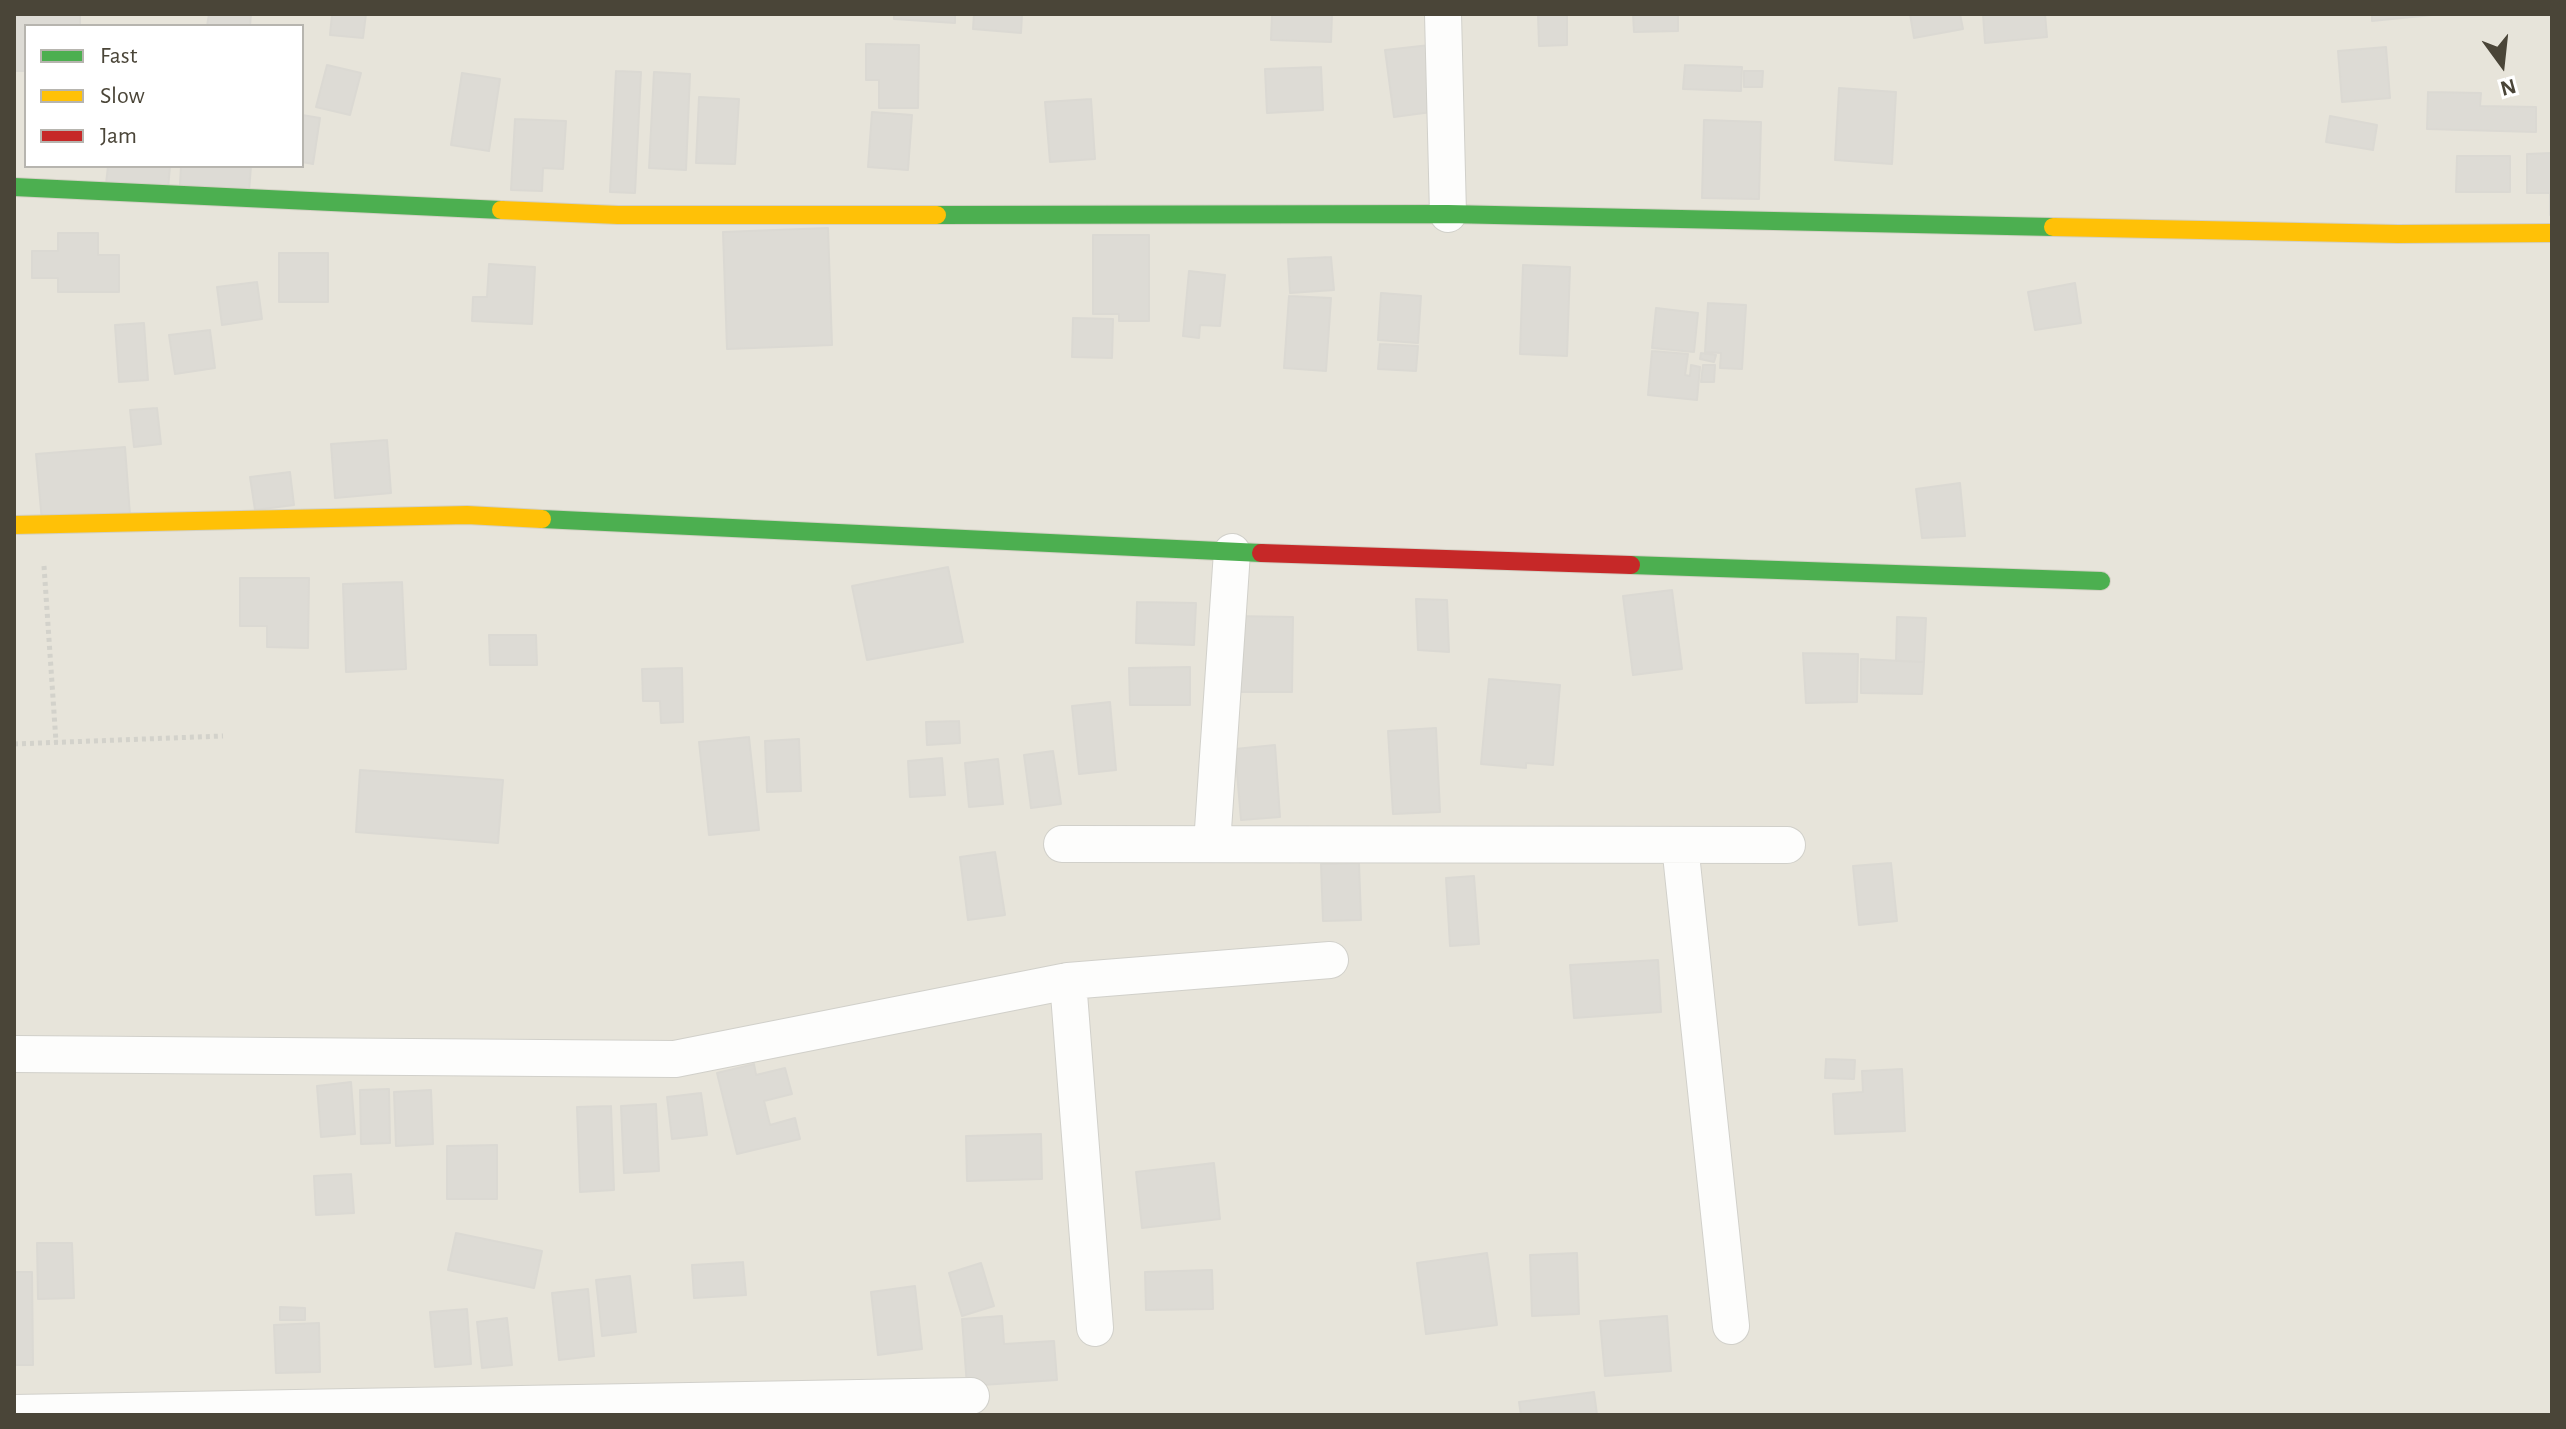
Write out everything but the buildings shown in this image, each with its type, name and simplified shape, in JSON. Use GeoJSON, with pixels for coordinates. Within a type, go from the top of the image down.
{"type":"FeatureCollection","features":[{"type":"Feature","properties":{"kind":"street"},"geometry":{"type":"LineString","coordinates":[[1443,14],[1448,214]]}},
{"type":"Feature","properties":{"kind":"street"},"geometry":{"type":"LineString","coordinates":[[14,187],[618,215],[1448,214],[2383,234],[2552,233]]}},
{"type":"Feature","properties":{"kind":"street"},"geometry":{"type":"LineString","coordinates":[[14,525],[467,515],[1232,552],[2101,581]]}},
{"type":"Feature","properties":{"kind":"street"},"geometry":{"type":"LineString","coordinates":[[1212,844],[1232,552]]}},
{"type":"Feature","properties":{"kind":"street"},"geometry":{"type":"LineString","coordinates":[[1062,844],[1787,845]]}},
{"type":"Feature","properties":{"kind":"street"},"geometry":{"type":"LineString","coordinates":[[1680,845],[1731,1326]]}},
{"type":"Feature","properties":{"kind":"street"},"geometry":{"type":"LineString","coordinates":[[14,1054],[675,1059],[1068,981],[1330,960]]}},
{"type":"Feature","properties":{"kind":"street"},"geometry":{"type":"LineString","coordinates":[[1068,981],[1095,1328]]}},
{"type":"Feature","properties":{"kind":"street"},"geometry":{"type":"LineString","coordinates":[[14,1413],[971,1396]]}},
{"type":"Feature","properties":{"kind":"path"},"geometry":{"type":"LineString","coordinates":[[42,525],[56,742]]}},
{"type":"Feature","properties":{"kind":"path"},"geometry":{"type":"LineString","coordinates":[[14,744],[223,736]]}},
{"type":"Feature","properties":{"kind":"shaded area"},"geometry":{"type":"Polygon","coordinates":[[[14,14],[2552,14],[2552,1415],[14,1415],[14,14]]]}},
{"type":"Feature","properties":{"kind":"traffic: fast"},"geometry":{"type":"LineString","coordinates":[[14,187],[501,210]]}},
{"type":"Feature","properties":{"kind":"traffic: fast"},"geometry":{"type":"LineString","coordinates":[[937,215],[1448,214],[2053,227]]}},
{"type":"Feature","properties":{"kind":"traffic: fast"},"geometry":{"type":"LineString","coordinates":[[542,519],[1261,553]]}},
{"type":"Feature","properties":{"kind":"traffic: fast"},"geometry":{"type":"LineString","coordinates":[[1631,565],[2101,581]]}},
{"type":"Feature","properties":{"kind":"traffic: slow"},"geometry":{"type":"LineString","coordinates":[[501,210],[618,215],[937,215]]}},
{"type":"Feature","properties":{"kind":"traffic: slow"},"geometry":{"type":"LineString","coordinates":[[2053,227],[2398,234],[2552,233]]}},
{"type":"Feature","properties":{"kind":"traffic: slow"},"geometry":{"type":"LineString","coordinates":[[14,525],[467,515],[542,519]]}},
{"type":"Feature","properties":{"kind":"traffic: jam"},"geometry":{"type":"LineString","coordinates":[[1261,553],[1631,565]]}}]}
